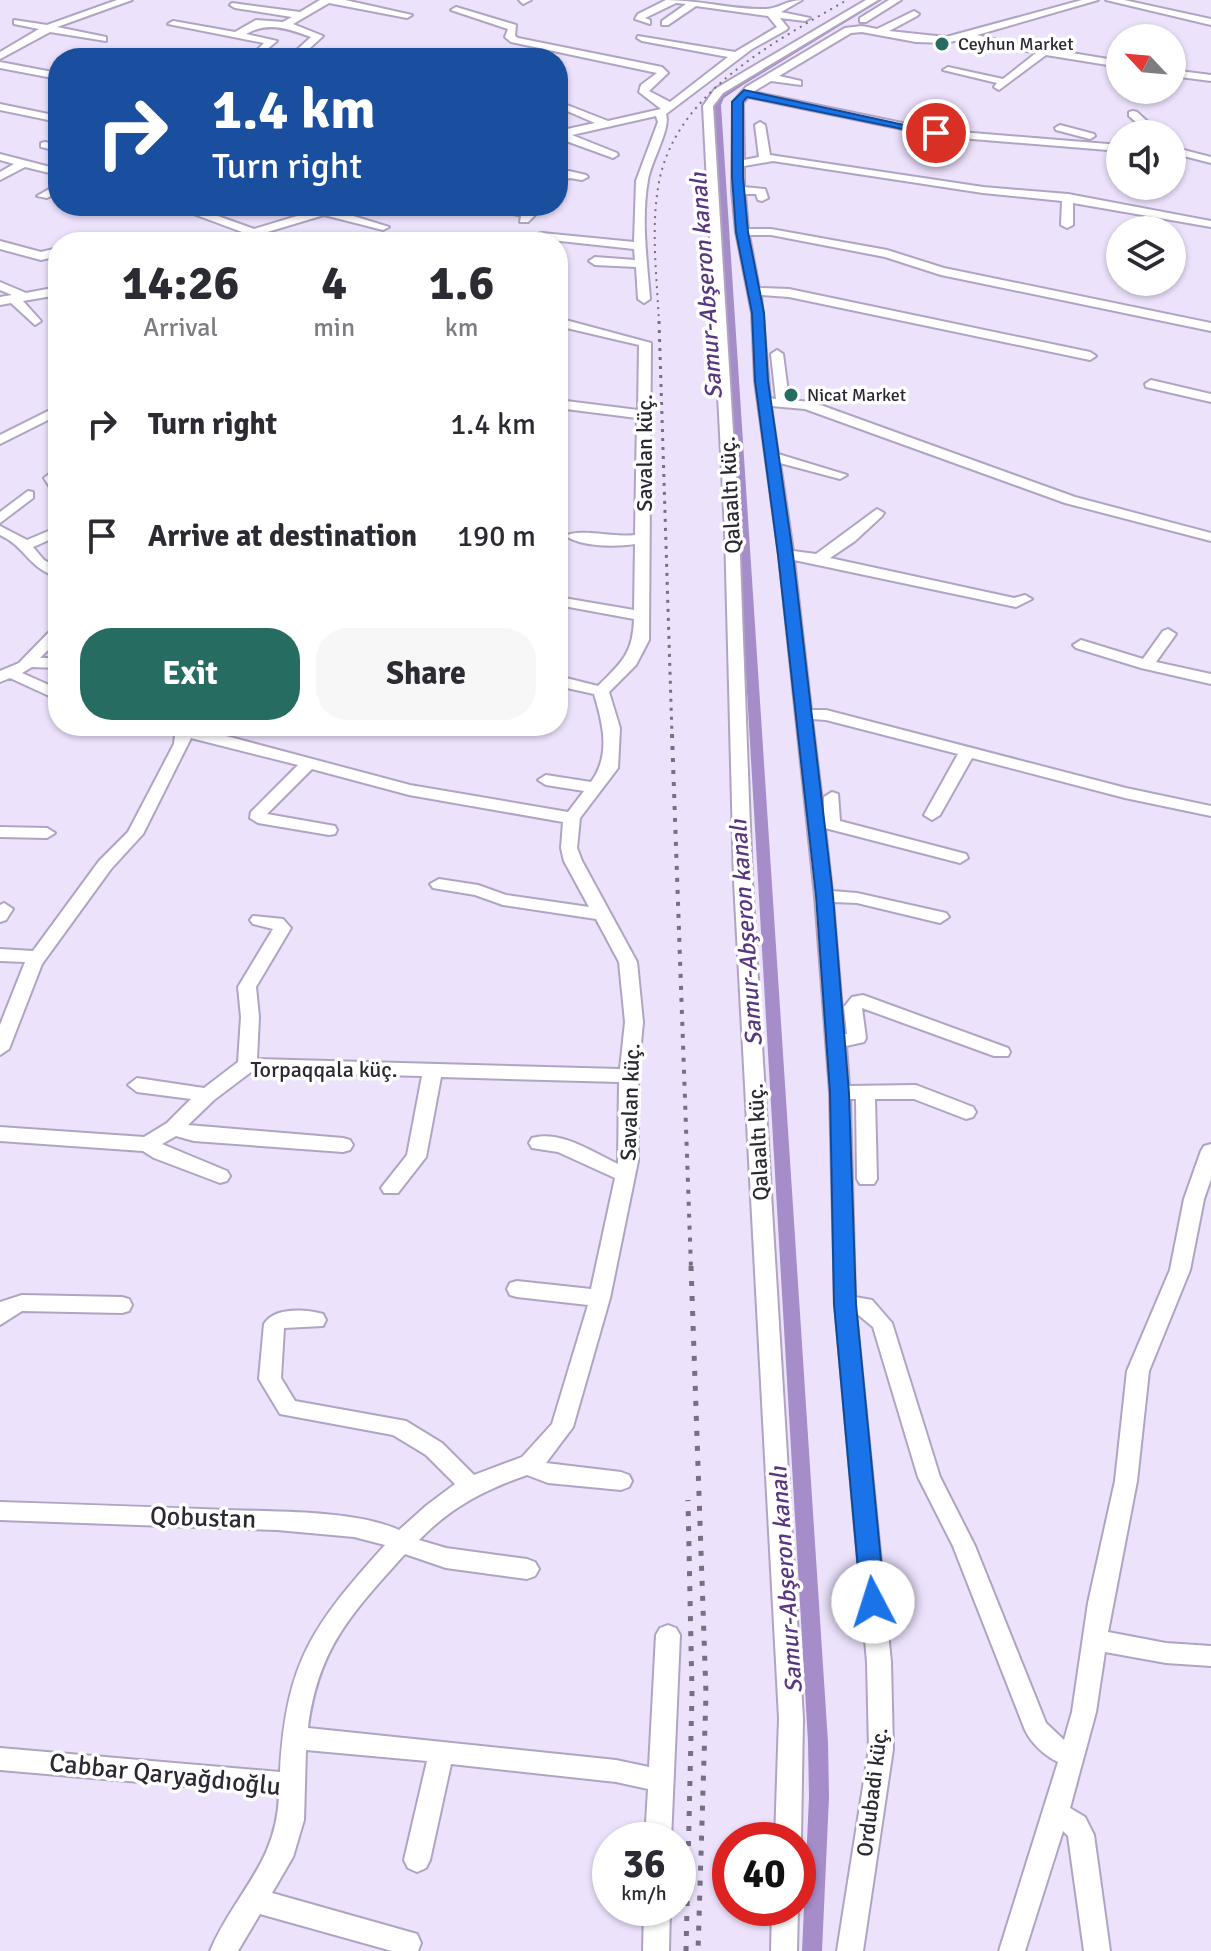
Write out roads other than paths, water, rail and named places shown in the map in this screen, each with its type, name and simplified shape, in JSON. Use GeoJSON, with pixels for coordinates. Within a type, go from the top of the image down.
{"type":"FeatureCollection","features":[{"type":"Feature","properties":{"kind":"street"},"geometry":{"type":"LineString","coordinates":[[0,56],[46,28],[127,0]]}},
{"type":"Feature","properties":{"kind":"street"},"geometry":{"type":"LineString","coordinates":[[285,25],[328,0],[407,15]]}},
{"type":"Feature","properties":{"kind":"street"},"geometry":{"type":"LineString","coordinates":[[382,10],[402,0]]}},
{"type":"Feature","properties":{"kind":"street"},"geometry":{"type":"LineString","coordinates":[[647,22],[640,19],[641,16],[675,0],[805,18]]}},
{"type":"Feature","properties":{"kind":"street"},"geometry":{"type":"LineString","coordinates":[[772,14],[797,0]]}},
{"type":"Feature","properties":{"kind":"street"},"geometry":{"type":"LineString","coordinates":[[873,0],[719,91],[710,100],[708,109],[741,101],[872,115],[921,130],[1002,143],[1088,141]]}},
{"type":"Feature","properties":{"kind":"street"},"geometry":{"type":"LineString","coordinates":[[856,28],[896,0]]}},
{"type":"Feature","properties":{"kind":"street"},"geometry":{"type":"LineString","coordinates":[[741,101],[769,77],[856,28],[926,40],[968,35],[1093,0]]}},
{"type":"Feature","properties":{"kind":"street"},"geometry":{"type":"LineString","coordinates":[[1111,0],[1211,22]]}},
{"type":"Feature","properties":{"kind":"street"},"geometry":{"type":"LineString","coordinates":[[665,23],[694,3]]}},
{"type":"Feature","properties":{"kind":"street"},"geometry":{"type":"LineString","coordinates":[[235,5],[299,15]]}},
{"type":"Feature","properties":{"kind":"street"},"geometry":{"type":"LineString","coordinates":[[456,10],[513,27],[510,37],[515,40],[554,48]]}},
{"type":"Feature","properties":{"kind":"street"},"geometry":{"type":"LineString","coordinates":[[568,132],[665,110],[737,56],[783,28],[772,14]]}},
{"type":"Feature","properties":{"kind":"street"},"geometry":{"type":"LineString","coordinates":[[879,32],[914,14]]}},
{"type":"Feature","properties":{"kind":"street"},"geometry":{"type":"LineString","coordinates":[[17,22],[102,39]]}},
{"type":"Feature","properties":{"kind":"street"},"geometry":{"type":"LineString","coordinates":[[237,35],[259,22],[285,25],[318,36],[304,48]]}},
{"type":"Feature","properties":{"kind":"street"},"geometry":{"type":"LineString","coordinates":[[173,24],[272,41],[264,48]]}},
{"type":"Feature","properties":{"kind":"street"},"geometry":{"type":"LineString","coordinates":[[968,35],[1106,62]]}},
{"type":"Feature","properties":{"kind":"street"},"geometry":{"type":"LineString","coordinates":[[0,38],[21,43]]}},
{"type":"Feature","properties":{"kind":"street"},"geometry":{"type":"LineString","coordinates":[[642,38],[737,56]]}},
{"type":"Feature","properties":{"kind":"street"},"geometry":{"type":"LineString","coordinates":[[568,51],[658,69],[663,73],[645,87],[644,92],[665,110]]}},
{"type":"Feature","properties":{"kind":"street"},"geometry":{"type":"LineString","coordinates":[[948,70],[1002,84],[1045,51]]}},
{"type":"Feature","properties":{"kind":"street"},"geometry":{"type":"LineString","coordinates":[[0,65],[48,74]]}},
{"type":"Feature","properties":{"kind":"street"},"geometry":{"type":"LineString","coordinates":[[43,73],[48,70]]}},
{"type":"Feature","properties":{"kind":"street"},"geometry":{"type":"LineString","coordinates":[[1186,75],[1211,78]]}},
{"type":"Feature","properties":{"kind":"street"},"geometry":{"type":"LineString","coordinates":[[769,77],[797,83]]}},
{"type":"Feature","properties":{"kind":"street","name":"Ordubadi küç."},"geometry":{"type":"LineString","coordinates":[[741,101],[738,190],[742,232],[764,286],[774,401],[771,458],[786,555],[804,714],[824,822],[824,896],[840,1093],[845,1304],[881,1693],[876,1794],[850,1951]]}},
{"type":"Feature","properties":{"kind":"street"},"geometry":{"type":"LineString","coordinates":[[0,107],[48,117]]}},
{"type":"Feature","properties":{"kind":"street"},"geometry":{"type":"LineString","coordinates":[[568,109],[604,123]]}},
{"type":"Feature","properties":{"kind":"street","name":"Qalaaltı küç."},"geometry":{"type":"LineString","coordinates":[[708,109],[732,530],[743,881],[791,1718],[788,1822]]}},
{"type":"Feature","properties":{"kind":"street"},"geometry":{"type":"LineString","coordinates":[[644,299],[640,246],[641,191],[665,110]]}},
{"type":"Feature","properties":{"kind":"street"},"geometry":{"type":"LineString","coordinates":[[1133,114],[1140,120]]}},
{"type":"Feature","properties":{"kind":"street"},"geometry":{"type":"LineString","coordinates":[[1088,141],[1098,123]]}},
{"type":"Feature","properties":{"kind":"street"},"geometry":{"type":"LineString","coordinates":[[760,125],[765,158]]}},
{"type":"Feature","properties":{"kind":"street"},"geometry":{"type":"LineString","coordinates":[[1060,128],[1088,141],[1106,145]]}},
{"type":"Feature","properties":{"kind":"street"},"geometry":{"type":"LineString","coordinates":[[568,138],[613,155]]}},
{"type":"Feature","properties":{"kind":"street"},"geometry":{"type":"LineString","coordinates":[[1186,154],[1211,160]]}},
{"type":"Feature","properties":{"kind":"street"},"geometry":{"type":"LineString","coordinates":[[0,157],[48,169]]}},
{"type":"Feature","properties":{"kind":"street"},"geometry":{"type":"LineString","coordinates":[[738,164],[765,158],[983,190],[1068,197],[1211,224]]}},
{"type":"Feature","properties":{"kind":"street"},"geometry":{"type":"LineString","coordinates":[[0,177],[24,163]]}},
{"type":"Feature","properties":{"kind":"street"},"geometry":{"type":"LineString","coordinates":[[568,174],[582,177]]}},
{"type":"Feature","properties":{"kind":"street"},"geometry":{"type":"LineString","coordinates":[[738,190],[761,191],[762,198]]}},
{"type":"Feature","properties":{"kind":"street"},"geometry":{"type":"LineString","coordinates":[[43,196],[48,193]]}},
{"type":"Feature","properties":{"kind":"street"},"geometry":{"type":"LineString","coordinates":[[1067,225],[1068,197]]}},
{"type":"Feature","properties":{"kind":"street"},"geometry":{"type":"LineString","coordinates":[[212,216],[251,232],[312,216]]}},
{"type":"Feature","properties":{"kind":"street"},"geometry":{"type":"LineString","coordinates":[[342,216],[383,227]]}},
{"type":"Feature","properties":{"kind":"street"},"geometry":{"type":"LineString","coordinates":[[524,220],[528,216]]}},
{"type":"Feature","properties":{"kind":"street"},"geometry":{"type":"LineString","coordinates":[[742,232],[771,232],[887,254],[941,271],[1211,327]]}},
{"type":"Feature","properties":{"kind":"street"},"geometry":{"type":"LineString","coordinates":[[568,239],[640,246]]}},
{"type":"Feature","properties":{"kind":"street"},"geometry":{"type":"LineString","coordinates":[[0,245],[41,256],[48,254]]}},
{"type":"Feature","properties":{"kind":"street"},"geometry":{"type":"LineString","coordinates":[[595,261],[642,264]]}},
{"type":"Feature","properties":{"kind":"street"},"geometry":{"type":"LineString","coordinates":[[0,286],[35,321]]}},
{"type":"Feature","properties":{"kind":"street"},"geometry":{"type":"LineString","coordinates":[[764,286],[1090,356]]}},
{"type":"Feature","properties":{"kind":"street"},"geometry":{"type":"LineString","coordinates":[[13,299],[48,293]]}},
{"type":"Feature","properties":{"kind":"street","name":"Savalan küç."},"geometry":{"type":"LineString","coordinates":[[568,324],[641,340],[645,349],[638,653],[601,691]]}},
{"type":"Feature","properties":{"kind":"street"},"geometry":{"type":"LineString","coordinates":[[777,354],[774,401],[807,405],[1070,500],[1211,537]]}},
{"type":"Feature","properties":{"kind":"street"},"geometry":{"type":"LineString","coordinates":[[1151,384],[1211,398]]}},
{"type":"Feature","properties":{"kind":"street"},"geometry":{"type":"LineString","coordinates":[[568,405],[644,415]]}},
{"type":"Feature","properties":{"kind":"street"},"geometry":{"type":"LineString","coordinates":[[0,440],[48,418]]}},
{"type":"Feature","properties":{"kind":"street"},"geometry":{"type":"LineString","coordinates":[[0,422],[20,430]]}},
{"type":"Feature","properties":{"kind":"street"},"geometry":{"type":"LineString","coordinates":[[771,458],[787,459],[840,475]]}},
{"type":"Feature","properties":{"kind":"street"},"geometry":{"type":"LineString","coordinates":[[0,519],[28,495]]}},
{"type":"Feature","properties":{"kind":"street"},"geometry":{"type":"LineString","coordinates":[[820,558],[843,544],[877,513]]}},
{"type":"Feature","properties":{"kind":"street"},"geometry":{"type":"LineString","coordinates":[[0,530],[18,536],[38,565],[48,569]]}},
{"type":"Feature","properties":{"kind":"street"},"geometry":{"type":"LineString","coordinates":[[27,545],[48,536]]}},
{"type":"Feature","properties":{"kind":"street"},"geometry":{"type":"LineString","coordinates":[[573,536],[619,542],[643,538]]}},
{"type":"Feature","properties":{"kind":"street"},"geometry":{"type":"LineString","coordinates":[[786,555],[820,558],[838,565],[1011,602],[1025,599]]}},
{"type":"Feature","properties":{"kind":"street"},"geometry":{"type":"LineString","coordinates":[[568,603],[641,616]]}},
{"type":"Feature","properties":{"kind":"street"},"geometry":{"type":"LineString","coordinates":[[1146,665],[1168,634]]}},
{"type":"Feature","properties":{"kind":"street"},"geometry":{"type":"LineString","coordinates":[[7,676],[29,662],[48,642]]}},
{"type":"Feature","properties":{"kind":"street"},"geometry":{"type":"LineString","coordinates":[[1081,645],[1146,665],[1211,679]]}},
{"type":"Feature","properties":{"kind":"street"},"geometry":{"type":"LineString","coordinates":[[29,662],[48,663]]}},
{"type":"Feature","properties":{"kind":"street"},"geometry":{"type":"LineString","coordinates":[[7,676],[48,691]]}},
{"type":"Feature","properties":{"kind":"street"},"geometry":{"type":"LineString","coordinates":[[201,736],[409,790],[572,818],[594,787],[608,774],[613,745],[612,728],[601,691],[568,683]]}},
{"type":"Feature","properties":{"kind":"street"},"geometry":{"type":"LineString","coordinates":[[804,714],[826,715],[1125,793],[1211,811]]}},
{"type":"Feature","properties":{"kind":"street"},"geometry":{"type":"LineString","coordinates":[[0,1049],[37,957],[105,865],[139,827],[182,744],[183,736]]}},
{"type":"Feature","properties":{"kind":"street"},"geometry":{"type":"LineString","coordinates":[[226,740],[230,736]]}},
{"type":"Feature","properties":{"kind":"street"},"geometry":{"type":"LineString","coordinates":[[932,815],[968,750]]}},
{"type":"Feature","properties":{"kind":"street"},"geometry":{"type":"LineString","coordinates":[[309,763],[259,812],[258,818],[329,830]]}},
{"type":"Feature","properties":{"kind":"street"},"geometry":{"type":"LineString","coordinates":[[546,780],[594,787]]}},
{"type":"Feature","properties":{"kind":"street"},"geometry":{"type":"LineString","coordinates":[[832,797],[824,822],[960,858]]}},
{"type":"Feature","properties":{"kind":"street","name":"Savalan küç."},"geometry":{"type":"LineString","coordinates":[[292,1784],[294,1738],[312,1659],[321,1641],[342,1609],[404,1540],[471,1486],[529,1466],[553,1442],[562,1427],[600,1298],[627,1175],[629,1076],[634,1022],[628,962],[573,861],[569,848],[572,818]]}},
{"type":"Feature","properties":{"kind":"street"},"geometry":{"type":"LineString","coordinates":[[0,832],[47,833]]}},
{"type":"Feature","properties":{"kind":"street"},"geometry":{"type":"LineString","coordinates":[[439,884],[478,890],[503,900],[602,914]]}},
{"type":"Feature","properties":{"kind":"street"},"geometry":{"type":"LineString","coordinates":[[824,896],[857,898],[940,917]]}},
{"type":"Feature","properties":{"kind":"street"},"geometry":{"type":"LineString","coordinates":[[247,1065],[250,1017],[247,987],[282,928],[277,923],[259,920]]}},
{"type":"Feature","properties":{"kind":"street"},"geometry":{"type":"LineString","coordinates":[[0,955],[37,957]]}},
{"type":"Feature","properties":{"kind":"street"},"geometry":{"type":"LineString","coordinates":[[836,1042],[857,1038],[853,1007],[858,1001],[863,1001],[1001,1052]]}},
{"type":"Feature","properties":{"kind":"street","name":"Torpaqqala küç."},"geometry":{"type":"LineString","coordinates":[[147,1144],[174,1128],[207,1095],[247,1065],[629,1076]]}},
{"type":"Feature","properties":{"kind":"street"},"geometry":{"type":"LineString","coordinates":[[391,1188],[416,1157],[433,1070]]}},
{"type":"Feature","properties":{"kind":"street"},"geometry":{"type":"LineString","coordinates":[[137,1085],[207,1095]]}},
{"type":"Feature","properties":{"kind":"street"},"geometry":{"type":"LineString","coordinates":[[840,1093],[916,1092],[966,1112]]}},
{"type":"Feature","properties":{"kind":"street"},"geometry":{"type":"LineString","coordinates":[[865,1094],[867,1179]]}},
{"type":"Feature","properties":{"kind":"street"},"geometry":{"type":"LineString","coordinates":[[174,1128],[194,1134],[343,1145]]}},
{"type":"Feature","properties":{"kind":"street"},"geometry":{"type":"LineString","coordinates":[[0,1134],[147,1144],[161,1153],[220,1176]]}},
{"type":"Feature","properties":{"kind":"street"},"geometry":{"type":"LineString","coordinates":[[539,1143],[566,1147],[607,1169],[627,1175]]}},
{"type":"Feature","properties":{"kind":"street"},"geometry":{"type":"LineString","coordinates":[[1012,1951],[1073,1757],[1126,1481],[1138,1371],[1180,1270],[1194,1199],[1210,1156]]}},
{"type":"Feature","properties":{"kind":"street"},"geometry":{"type":"LineString","coordinates":[[517,1289],[600,1298]]}},
{"type":"Feature","properties":{"kind":"street"},"geometry":{"type":"LineString","coordinates":[[0,1317],[7,1308],[22,1303],[122,1305]]}},
{"type":"Feature","properties":{"kind":"street"},"geometry":{"type":"LineString","coordinates":[[845,1304],[865,1306],[882,1323],[929,1477],[964,1546],[1037,1730],[1058,1750],[1073,1757]]}},
{"type":"Feature","properties":{"kind":"street"},"geometry":{"type":"LineString","coordinates":[[316,1320],[284,1319],[274,1324],[270,1379],[288,1408],[398,1427],[434,1449],[471,1486]]}},
{"type":"Feature","properties":{"kind":"street"},"geometry":{"type":"LineString","coordinates":[[529,1466],[548,1474],[621,1481]]}},
{"type":"Feature","properties":{"kind":"street","name":"Qobustan"},"geometry":{"type":"LineString","coordinates":[[0,1511],[277,1521],[354,1528],[404,1540],[423,1552],[446,1558],[527,1569]]}},
{"type":"Feature","properties":{"kind":"street"},"geometry":{"type":"LineString","coordinates":[[659,1822],[668,1635]]}},
{"type":"Feature","properties":{"kind":"street"},"geometry":{"type":"LineString","coordinates":[[1094,1640],[1166,1653],[1211,1656]]}},
{"type":"Feature","properties":{"kind":"street"},"geometry":{"type":"LineString","coordinates":[[294,1738],[616,1771],[661,1781]]}},
{"type":"Feature","properties":{"kind":"street"},"geometry":{"type":"LineString","coordinates":[[417,1860],[441,1752]]}},
{"type":"Feature","properties":{"kind":"street","name":"Cabbar Qaryağdıoğlu"},"geometry":{"type":"LineString","coordinates":[[0,1759],[292,1784],[287,1838],[256,1901],[223,1951]]}},
{"type":"Feature","properties":{"kind":"street"},"geometry":{"type":"LineString","coordinates":[[1056,1813],[1076,1825],[1081,1835],[1097,1951]]}},
{"type":"Feature","properties":{"kind":"street"},"geometry":{"type":"LineString","coordinates":[[256,1901],[408,1943]]}},
{"type":"Feature","properties":{"kind":"street"},"geometry":{"type":"LineString","coordinates":[[656,1951],[657,1926]]}},
{"type":"Feature","properties":{"kind":"street"},"geometry":{"type":"LineString","coordinates":[[784,1951],[785,1926]]}},
{"type":"Feature","properties":{"kind":"waterway","name":"Samur-Abşeron kanalı"},"geometry":{"type":"LineString","coordinates":[[812,1951],[819,1797],[818,1742],[717,105],[721,97],[740,83],[878,0]]}},
{"type":"Feature","properties":{"kind":"railway"},"geometry":{"type":"LineString","coordinates":[[659,323],[656,204],[667,155],[683,125],[704,99],[730,75],[788,34],[847,0]]}},
{"type":"Feature","properties":{"kind":"railway"},"geometry":{"type":"LineString","coordinates":[[659,321],[672,736]]}},
{"type":"Feature","properties":{"kind":"railway"},"geometry":{"type":"LineString","coordinates":[[672,734],[691,1268]]}},
{"type":"Feature","properties":{"kind":"railway"},"geometry":{"type":"LineString","coordinates":[[691,1266],[706,1694],[698,1951]]}},
{"type":"Feature","properties":{"kind":"railway"},"geometry":{"type":"LineString","coordinates":[[686,1951],[692,1693],[688,1500]]}},
{"type":"Feature","properties":{"kind":"place","name":"Ceyhun Market"},"geometry":{"type":"Point","coordinates":[942,44]}},
{"type":"Feature","properties":{"kind":"place","name":"Nicat Market"},"geometry":{"type":"Point","coordinates":[791,395]}}]}
